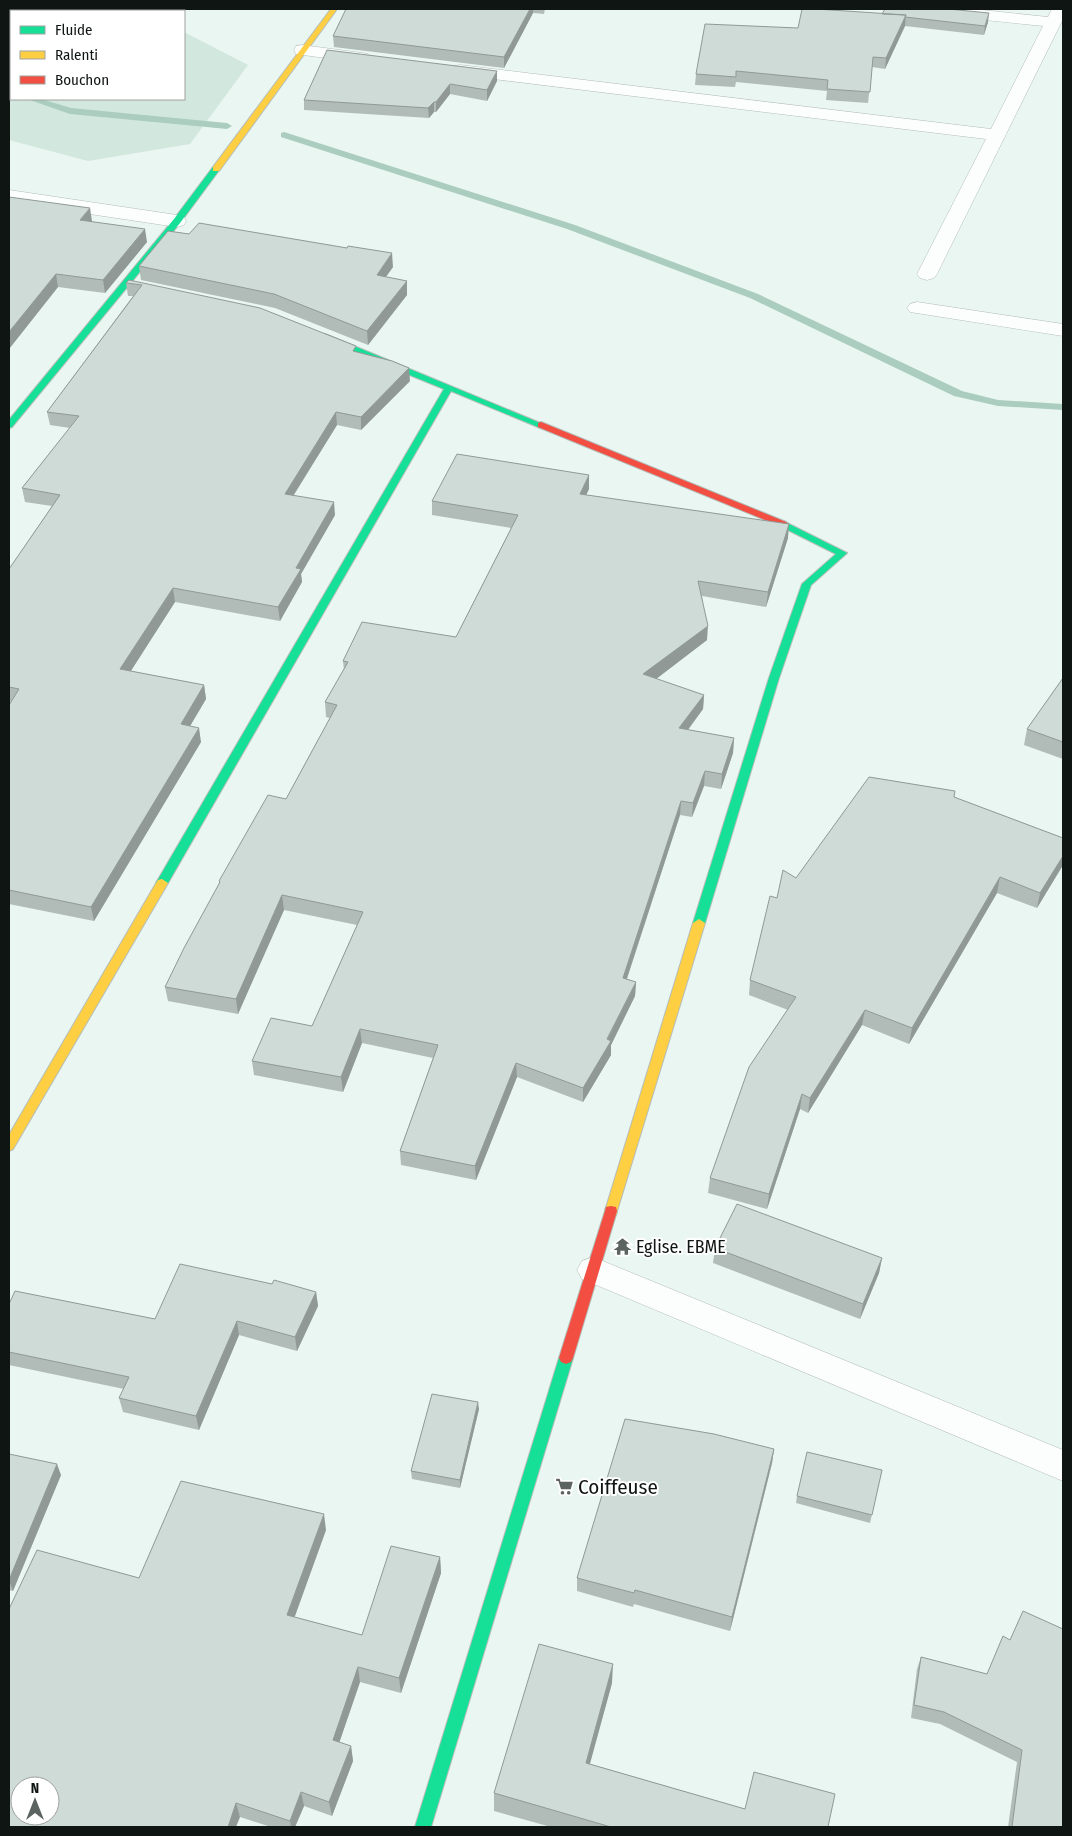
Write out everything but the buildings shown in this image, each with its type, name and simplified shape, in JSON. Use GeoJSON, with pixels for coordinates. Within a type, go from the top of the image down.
{"type":"FeatureCollection","features":[{"type":"Feature","properties":{"kind":"street"},"geometry":{"type":"LineString","coordinates":[[9,425],[130,285],[334,9]]}},
{"type":"Feature","properties":{"kind":"street"},"geometry":{"type":"LineString","coordinates":[[926,274],[1056,15],[928,9]]}},
{"type":"Feature","properties":{"kind":"street"},"geometry":{"type":"LineString","coordinates":[[302,50],[381,60]]}},
{"type":"Feature","properties":{"kind":"street"},"geometry":{"type":"LineString","coordinates":[[441,67],[996,135]]}},
{"type":"Feature","properties":{"kind":"street"},"geometry":{"type":"LineString","coordinates":[[9,196],[177,221]]}},
{"type":"Feature","properties":{"kind":"street"},"geometry":{"type":"LineString","coordinates":[[917,308],[1063,330]]}},
{"type":"Feature","properties":{"kind":"street"},"geometry":{"type":"LineString","coordinates":[[314,332],[794,528],[842,553],[807,584],[774,678],[423,1827]]}},
{"type":"Feature","properties":{"kind":"street"},"geometry":{"type":"LineString","coordinates":[[9,1146],[449,387]]}},
{"type":"Feature","properties":{"kind":"street"},"geometry":{"type":"LineString","coordinates":[[593,1270],[1063,1466]]}},
{"type":"Feature","properties":{"kind":"green space"},"geometry":{"type":"Polygon","coordinates":[[[9,9],[146,10],[10,10],[10,100],[185,100],[185,33],[248,65],[190,144],[88,161],[9,140],[9,9]]]}},
{"type":"Feature","properties":{"kind":"waterway"},"geometry":{"type":"LineString","coordinates":[[35,100],[70,111],[227,126]]}},
{"type":"Feature","properties":{"kind":"waterway"},"geometry":{"type":"LineString","coordinates":[[284,135],[571,227],[754,296],[958,394],[998,403],[1063,407]]}},
{"type":"Feature","properties":{"kind":"traffic: fast"},"geometry":{"type":"LineString","coordinates":[[9,425],[177,221],[216,169]]}},
{"type":"Feature","properties":{"kind":"traffic: fast"},"geometry":{"type":"LineString","coordinates":[[322,336],[541,425]]}},
{"type":"Feature","properties":{"kind":"traffic: fast"},"geometry":{"type":"LineString","coordinates":[[162,883],[449,387]]}},
{"type":"Feature","properties":{"kind":"traffic: fast"},"geometry":{"type":"LineString","coordinates":[[699,923],[774,678],[807,584],[842,553],[783,524]]}},
{"type":"Feature","properties":{"kind":"traffic: fast"},"geometry":{"type":"LineString","coordinates":[[423,1827],[566,1358]]}},
{"type":"Feature","properties":{"kind":"traffic: slow"},"geometry":{"type":"LineString","coordinates":[[216,169],[334,9]]}},
{"type":"Feature","properties":{"kind":"traffic: slow"},"geometry":{"type":"LineString","coordinates":[[9,1146],[162,883]]}},
{"type":"Feature","properties":{"kind":"traffic: slow"},"geometry":{"type":"LineString","coordinates":[[611,1211],[699,923]]}},
{"type":"Feature","properties":{"kind":"traffic: jam"},"geometry":{"type":"LineString","coordinates":[[541,425],[783,524]]}},
{"type":"Feature","properties":{"kind":"traffic: jam"},"geometry":{"type":"LineString","coordinates":[[566,1358],[611,1211]]}},
{"type":"Feature","properties":{"kind":"place","name":"Eglise. EBME"},"geometry":{"type":"Point","coordinates":[622,1247]}},
{"type":"Feature","properties":{"kind":"place","name":"Coiffeuse"},"geometry":{"type":"Point","coordinates":[564,1487]}}]}
